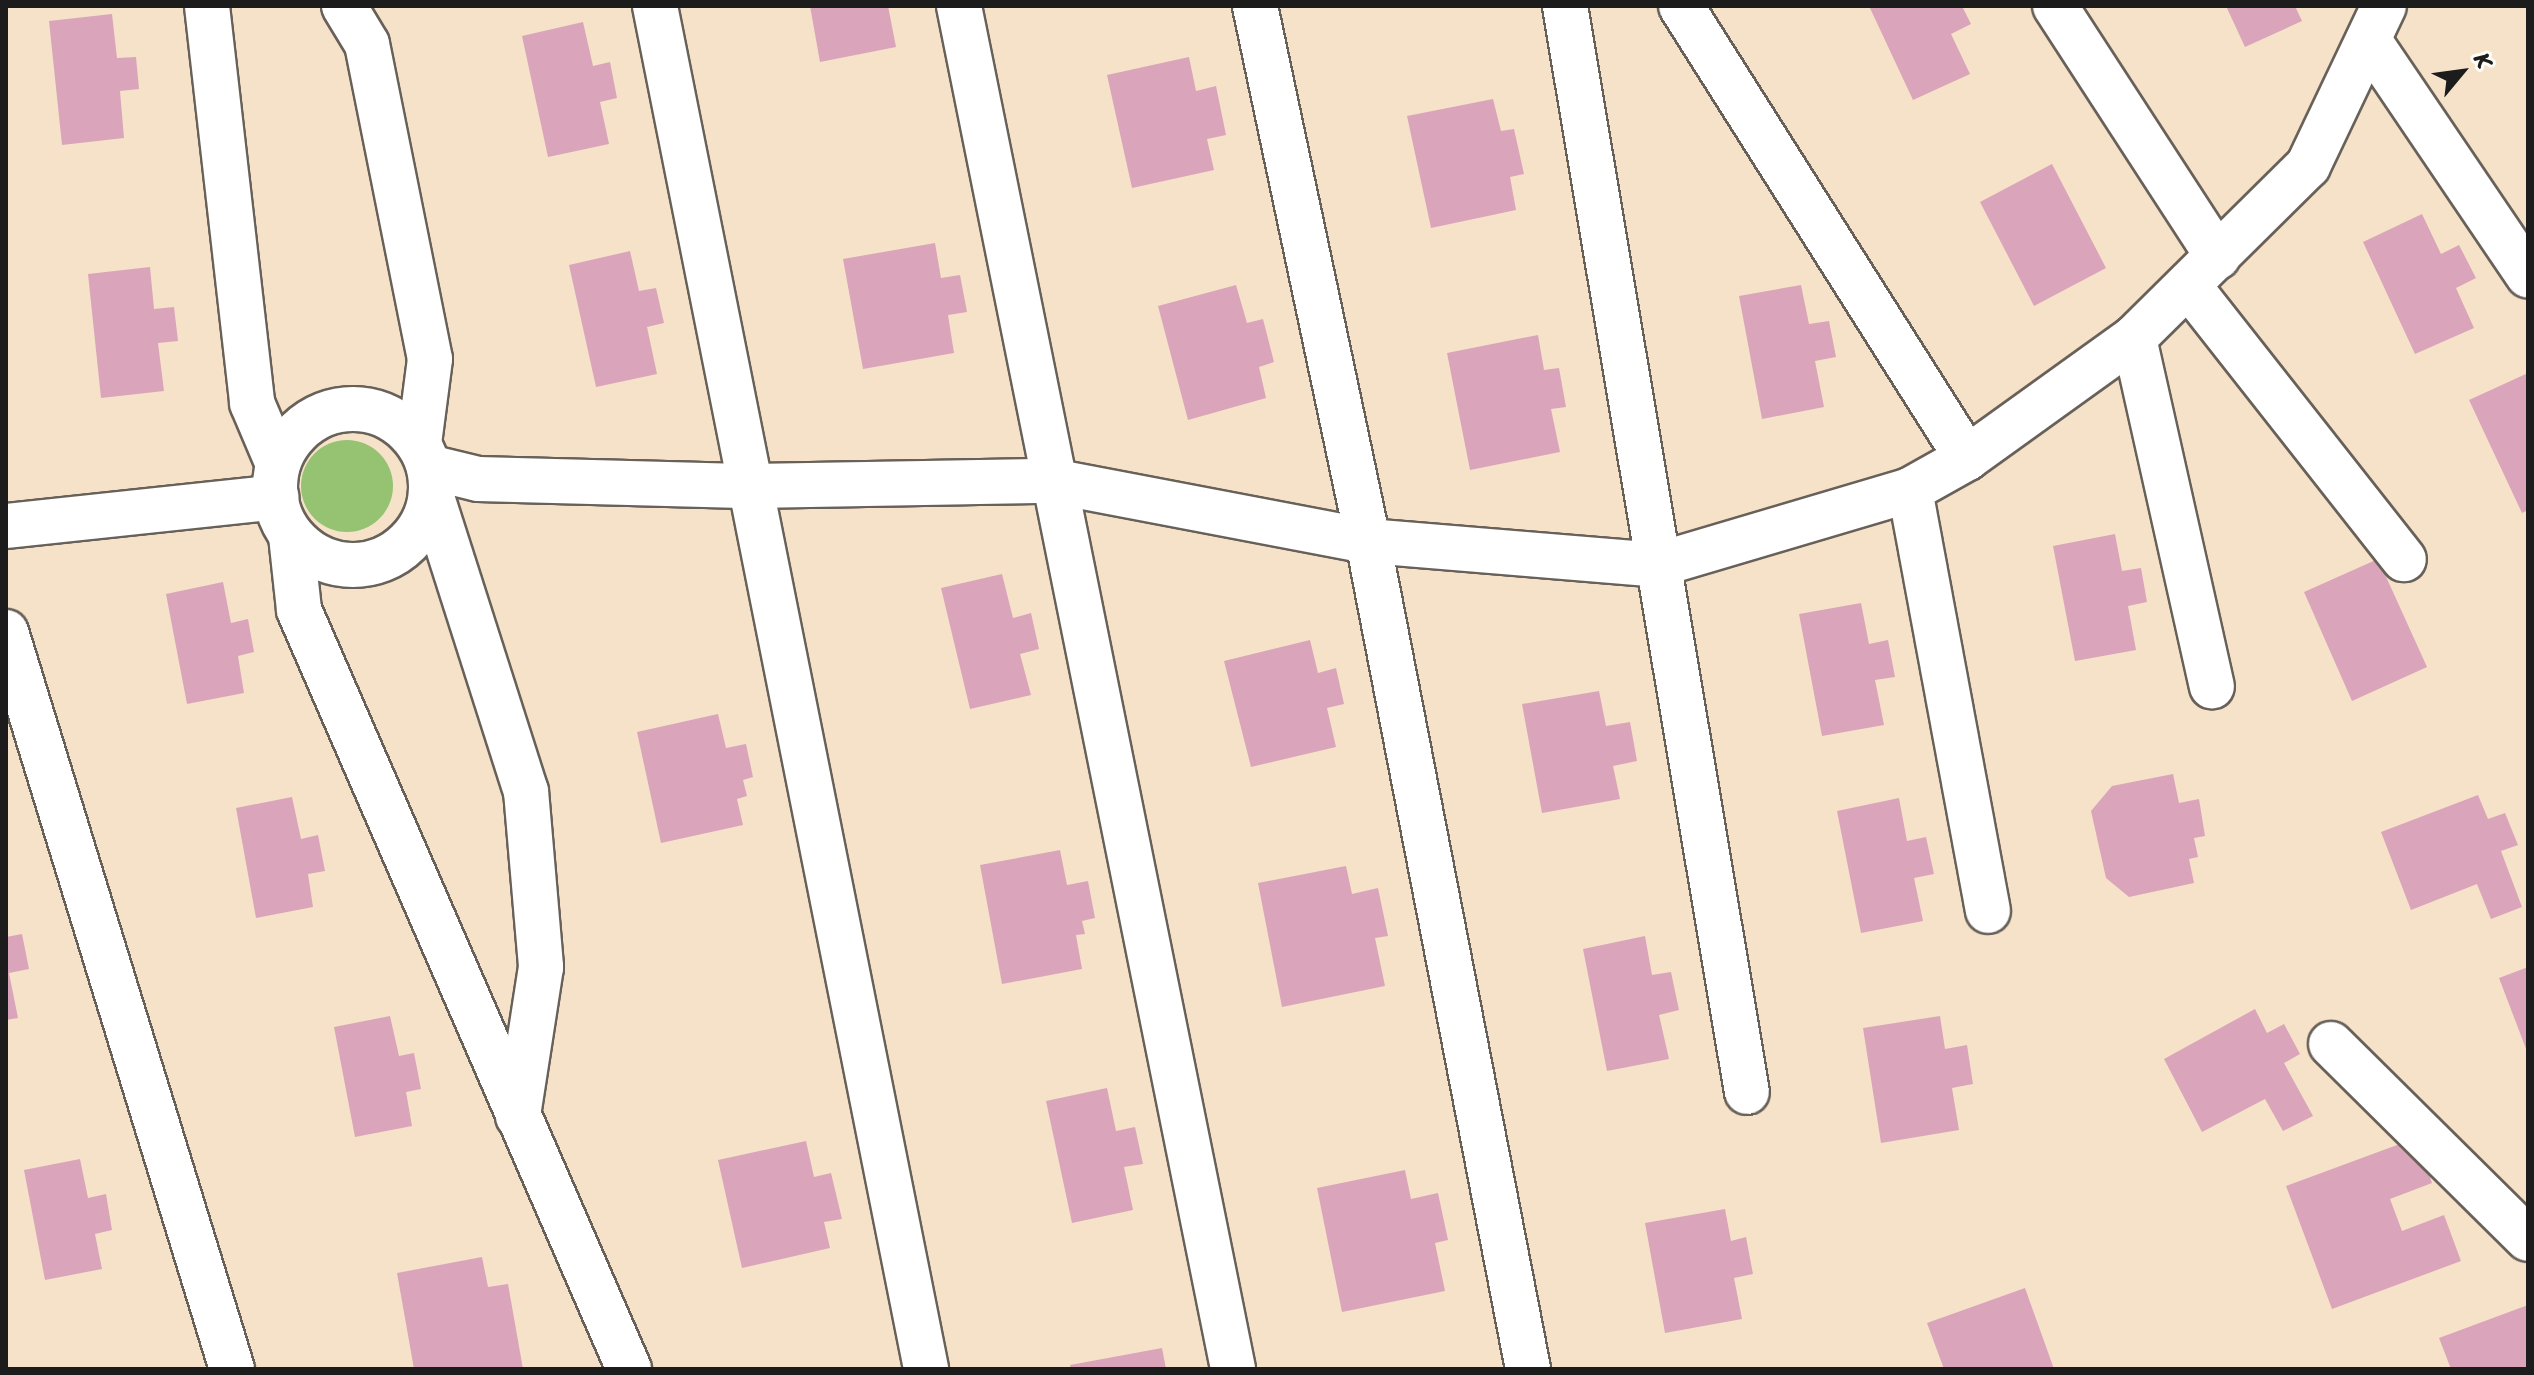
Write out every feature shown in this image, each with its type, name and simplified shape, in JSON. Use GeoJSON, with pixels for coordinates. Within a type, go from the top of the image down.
{"type":"FeatureCollection","features":[{"type":"Feature","properties":{"kind":"street"},"geometry":{"type":"LineString","coordinates":[[207,6],[252,403],[281,499],[299,610],[629,1369]]}},
{"type":"Feature","properties":{"kind":"street"},"geometry":{"type":"LineString","coordinates":[[344,6],[367,44],[430,359],[426,468],[424,519],[409,541],[388,557],[363,565],[336,564],[312,554],[281,499],[289,440],[308,422],[343,409],[380,413],[426,468],[526,791],[541,967],[518,1116]]}},
{"type":"Feature","properties":{"kind":"street"},"geometry":{"type":"LineString","coordinates":[[655,6],[926,1369]]}},
{"type":"Feature","properties":{"kind":"street"},"geometry":{"type":"LineString","coordinates":[[959,6],[1052,481],[1233,1369]]}},
{"type":"Feature","properties":{"kind":"street"},"geometry":{"type":"LineString","coordinates":[[1255,6],[1368,541],[1528,1369]]}},
{"type":"Feature","properties":{"kind":"street"},"geometry":{"type":"LineString","coordinates":[[1565,6],[1747,1092]]}},
{"type":"Feature","properties":{"kind":"street"},"geometry":{"type":"LineString","coordinates":[[1681,6],[1967,458]]}},
{"type":"Feature","properties":{"kind":"street"},"geometry":{"type":"LineString","coordinates":[[2055,6],[2203,271],[2404,559]]}},
{"type":"Feature","properties":{"kind":"street"},"geometry":{"type":"LineString","coordinates":[[426,468],[478,479],[752,486],[1052,481],[1368,541],[1657,565],[1910,490],[1967,458],[2134,338],[2308,166],[2377,24]]}},
{"type":"Feature","properties":{"kind":"street"},"geometry":{"type":"LineString","coordinates":[[2377,24],[2528,275]]}},
{"type":"Feature","properties":{"kind":"street"},"geometry":{"type":"LineString","coordinates":[[2134,338],[2212,686]]}},
{"type":"Feature","properties":{"kind":"street"},"geometry":{"type":"LineString","coordinates":[[1910,490],[1988,911]]}},
{"type":"Feature","properties":{"kind":"street"},"geometry":{"type":"LineString","coordinates":[[6,526],[281,499]]}},
{"type":"Feature","properties":{"kind":"street"},"geometry":{"type":"LineString","coordinates":[[6,632],[232,1369]]}},
{"type":"Feature","properties":{"kind":"street"},"geometry":{"type":"LineString","coordinates":[[2331,1044],[2528,1239]]}},
{"type":"Feature","properties":{"kind":"green space"},"geometry":{"type":"Polygon","coordinates":[[[347,440],[365,443],[380,453],[390,468],[393,486],[390,504],[380,519],[365,529],[347,532],[329,529],[314,519],[304,504],[301,486],[304,468],[314,453],[329,443],[347,440]]]}},
{"type":"Feature","properties":{"kind":"building"},"geometry":{"type":"Polygon","coordinates":[[[810,6],[888,6],[896,47],[820,62],[810,6]]]}},
{"type":"Feature","properties":{"kind":"building"},"geometry":{"type":"Polygon","coordinates":[[[1869,6],[1962,6],[1971,24],[1951,34],[1970,74],[1913,100],[1869,6]]]}},
{"type":"Feature","properties":{"kind":"building"},"geometry":{"type":"Polygon","coordinates":[[[2226,6],[2295,6],[2302,21],[2245,47],[2226,6]]]}},
{"type":"Feature","properties":{"kind":"building"},"geometry":{"type":"Polygon","coordinates":[[[112,14],[117,58],[136,57],[139,89],[120,91],[124,138],[62,145],[49,21],[112,14]]]}},
{"type":"Feature","properties":{"kind":"building"},"geometry":{"type":"Polygon","coordinates":[[[583,22],[593,66],[610,62],[617,98],[600,102],[609,144],[548,157],[522,36],[583,22]]]}},
{"type":"Feature","properties":{"kind":"building"},"geometry":{"type":"Polygon","coordinates":[[[1189,57],[1196,91],[1216,86],[1226,135],[1207,139],[1214,170],[1132,188],[1107,75],[1189,57]]]}},
{"type":"Feature","properties":{"kind":"building"},"geometry":{"type":"Polygon","coordinates":[[[1493,99],[1501,131],[1514,129],[1524,174],[1510,177],[1516,210],[1431,228],[1407,116],[1493,99]]]}},
{"type":"Feature","properties":{"kind":"building"},"geometry":{"type":"Polygon","coordinates":[[[2052,164],[2106,268],[2034,306],[1980,202],[2052,164]]]}},
{"type":"Feature","properties":{"kind":"building"},"geometry":{"type":"Polygon","coordinates":[[[2422,214],[2441,254],[2459,245],[2476,278],[2456,288],[2474,328],[2415,354],[2363,242],[2422,214]]]}},
{"type":"Feature","properties":{"kind":"building"},"geometry":{"type":"Polygon","coordinates":[[[935,243],[941,278],[960,275],[967,312],[948,315],[954,353],[863,369],[843,259],[935,243]]]}},
{"type":"Feature","properties":{"kind":"building"},"geometry":{"type":"Polygon","coordinates":[[[630,251],[639,291],[656,288],[664,323],[647,327],[657,374],[596,387],[569,265],[630,251]]]}},
{"type":"Feature","properties":{"kind":"building"},"geometry":{"type":"Polygon","coordinates":[[[150,267],[154,309],[174,307],[178,341],[158,343],[164,391],[101,398],[88,274],[150,267]]]}},
{"type":"Feature","properties":{"kind":"building"},"geometry":{"type":"Polygon","coordinates":[[[1236,285],[1247,323],[1263,319],[1274,362],[1259,367],[1266,398],[1188,420],[1158,306],[1236,285]]]}},
{"type":"Feature","properties":{"kind":"building"},"geometry":{"type":"Polygon","coordinates":[[[1801,285],[1809,324],[1829,321],[1836,357],[1815,361],[1824,407],[1762,419],[1739,296],[1801,285]]]}},
{"type":"Feature","properties":{"kind":"building"},"geometry":{"type":"Polygon","coordinates":[[[1538,335],[1544,370],[1559,368],[1566,407],[1551,409],[1560,452],[1470,470],[1447,353],[1538,335]]]}},
{"type":"Feature","properties":{"kind":"building"},"geometry":{"type":"Polygon","coordinates":[[[2528,373],[2528,510],[2522,513],[2469,400],[2528,373]]]}},
{"type":"Feature","properties":{"kind":"building"},"geometry":{"type":"Polygon","coordinates":[[[2115,534],[2122,571],[2141,568],[2147,602],[2128,606],[2136,650],[2075,661],[2053,546],[2115,534]]]}},
{"type":"Feature","properties":{"kind":"building"},"geometry":{"type":"Polygon","coordinates":[[[2378,559],[2427,667],[2352,701],[2304,592],[2378,559]]]}},
{"type":"Feature","properties":{"kind":"building"},"geometry":{"type":"Polygon","coordinates":[[[1002,574],[1013,618],[1031,613],[1039,649],[1020,654],[1031,695],[970,709],[941,588],[1002,574]]]}},
{"type":"Feature","properties":{"kind":"building"},"geometry":{"type":"Polygon","coordinates":[[[223,582],[231,623],[248,619],[254,652],[238,656],[244,693],[187,704],[166,594],[223,582]]]}},
{"type":"Feature","properties":{"kind":"building"},"geometry":{"type":"Polygon","coordinates":[[[1861,603],[1869,644],[1888,640],[1895,677],[1875,680],[1884,725],[1822,736],[1799,614],[1861,603]]]}},
{"type":"Feature","properties":{"kind":"building"},"geometry":{"type":"Polygon","coordinates":[[[1310,640],[1318,673],[1336,668],[1344,704],[1327,708],[1336,747],[1251,767],[1224,661],[1310,640]]]}},
{"type":"Feature","properties":{"kind":"building"},"geometry":{"type":"Polygon","coordinates":[[[1599,691],[1606,726],[1630,722],[1637,761],[1613,766],[1620,799],[1542,813],[1522,704],[1599,691]]]}},
{"type":"Feature","properties":{"kind":"building"},"geometry":{"type":"Polygon","coordinates":[[[718,714],[726,748],[746,744],[753,777],[743,780],[747,796],[737,799],[743,825],[661,843],[637,732],[718,714]]]}},
{"type":"Feature","properties":{"kind":"building"},"geometry":{"type":"Polygon","coordinates":[[[2173,774],[2179,803],[2199,799],[2205,836],[2194,838],[2198,857],[2189,859],[2194,883],[2129,897],[2106,878],[2091,811],[2112,786],[2173,774]]]}},
{"type":"Feature","properties":{"kind":"building"},"geometry":{"type":"Polygon","coordinates":[[[2478,795],[2488,819],[2505,813],[2518,845],[2501,851],[2522,907],[2491,919],[2477,884],[2411,910],[2381,832],[2478,795]]]}},
{"type":"Feature","properties":{"kind":"building"},"geometry":{"type":"Polygon","coordinates":[[[292,797],[301,839],[318,835],[325,871],[308,874],[313,907],[256,918],[236,808],[292,797]]]}},
{"type":"Feature","properties":{"kind":"building"},"geometry":{"type":"Polygon","coordinates":[[[1899,798],[1907,841],[1926,837],[1934,874],[1914,878],[1923,921],[1861,933],[1837,811],[1899,798]]]}},
{"type":"Feature","properties":{"kind":"building"},"geometry":{"type":"Polygon","coordinates":[[[1060,850],[1067,885],[1088,881],[1095,918],[1082,921],[1085,934],[1076,935],[1082,969],[1002,984],[980,865],[1060,850]]]}},
{"type":"Feature","properties":{"kind":"building"},"geometry":{"type":"Polygon","coordinates":[[[1346,866],[1352,894],[1378,888],[1388,936],[1375,938],[1385,986],[1282,1007],[1258,883],[1346,866]]]}},
{"type":"Feature","properties":{"kind":"building"},"geometry":{"type":"Polygon","coordinates":[[[22,934],[29,969],[9,973],[18,1018],[6,1020],[6,937],[22,934]]]}},
{"type":"Feature","properties":{"kind":"building"},"geometry":{"type":"Polygon","coordinates":[[[1645,936],[1652,975],[1671,972],[1679,1010],[1659,1015],[1669,1059],[1607,1071],[1583,949],[1645,936]]]}},
{"type":"Feature","properties":{"kind":"building"},"geometry":{"type":"Polygon","coordinates":[[[2528,967],[2528,1054],[2499,978],[2528,967]]]}},
{"type":"Feature","properties":{"kind":"building"},"geometry":{"type":"Polygon","coordinates":[[[2255,1009],[2267,1033],[2284,1024],[2300,1054],[2284,1063],[2313,1116],[2283,1131],[2265,1099],[2202,1132],[2164,1059],[2255,1009]]]}},
{"type":"Feature","properties":{"kind":"building"},"geometry":{"type":"Polygon","coordinates":[[[390,1016],[399,1056],[414,1053],[421,1089],[406,1092],[412,1126],[355,1137],[334,1027],[390,1016]]]}},
{"type":"Feature","properties":{"kind":"building"},"geometry":{"type":"Polygon","coordinates":[[[1940,1016],[1945,1049],[1967,1045],[1973,1084],[1952,1088],[1959,1130],[1881,1143],[1863,1028],[1940,1016]]]}},
{"type":"Feature","properties":{"kind":"building"},"geometry":{"type":"Polygon","coordinates":[[[1107,1088],[1116,1131],[1135,1127],[1143,1164],[1124,1167],[1133,1210],[1072,1223],[1046,1101],[1107,1088]]]}},
{"type":"Feature","properties":{"kind":"building"},"geometry":{"type":"Polygon","coordinates":[[[2416,1138],[2432,1183],[2390,1199],[2402,1231],[2444,1215],[2461,1261],[2332,1309],[2286,1186],[2416,1138]]]}},
{"type":"Feature","properties":{"kind":"building"},"geometry":{"type":"Polygon","coordinates":[[[806,1141],[814,1177],[831,1173],[842,1219],[824,1222],[830,1248],[742,1268],[718,1160],[806,1141]]]}},
{"type":"Feature","properties":{"kind":"building"},"geometry":{"type":"Polygon","coordinates":[[[80,1159],[88,1198],[106,1194],[112,1230],[95,1234],[102,1269],[45,1280],[24,1170],[80,1159]]]}},
{"type":"Feature","properties":{"kind":"building"},"geometry":{"type":"Polygon","coordinates":[[[1405,1170],[1411,1199],[1438,1193],[1448,1240],[1435,1243],[1445,1291],[1342,1312],[1317,1188],[1405,1170]]]}},
{"type":"Feature","properties":{"kind":"building"},"geometry":{"type":"Polygon","coordinates":[[[1725,1209],[1731,1241],[1746,1237],[1753,1274],[1734,1278],[1742,1319],[1665,1333],[1645,1223],[1725,1209]]]}},
{"type":"Feature","properties":{"kind":"building"},"geometry":{"type":"Polygon","coordinates":[[[482,1257],[488,1287],[508,1284],[523,1369],[414,1369],[397,1273],[482,1257]]]}},
{"type":"Feature","properties":{"kind":"building"},"geometry":{"type":"Polygon","coordinates":[[[2025,1288],[2054,1369],[1944,1369],[1927,1323],[2025,1288]]]}},
{"type":"Feature","properties":{"kind":"building"},"geometry":{"type":"Polygon","coordinates":[[[2528,1305],[2528,1369],[2451,1369],[2439,1338],[2528,1305]]]}},
{"type":"Feature","properties":{"kind":"building"},"geometry":{"type":"Polygon","coordinates":[[[1162,1348],[1166,1369],[1071,1369],[1070,1365],[1162,1348]]]}}]}
